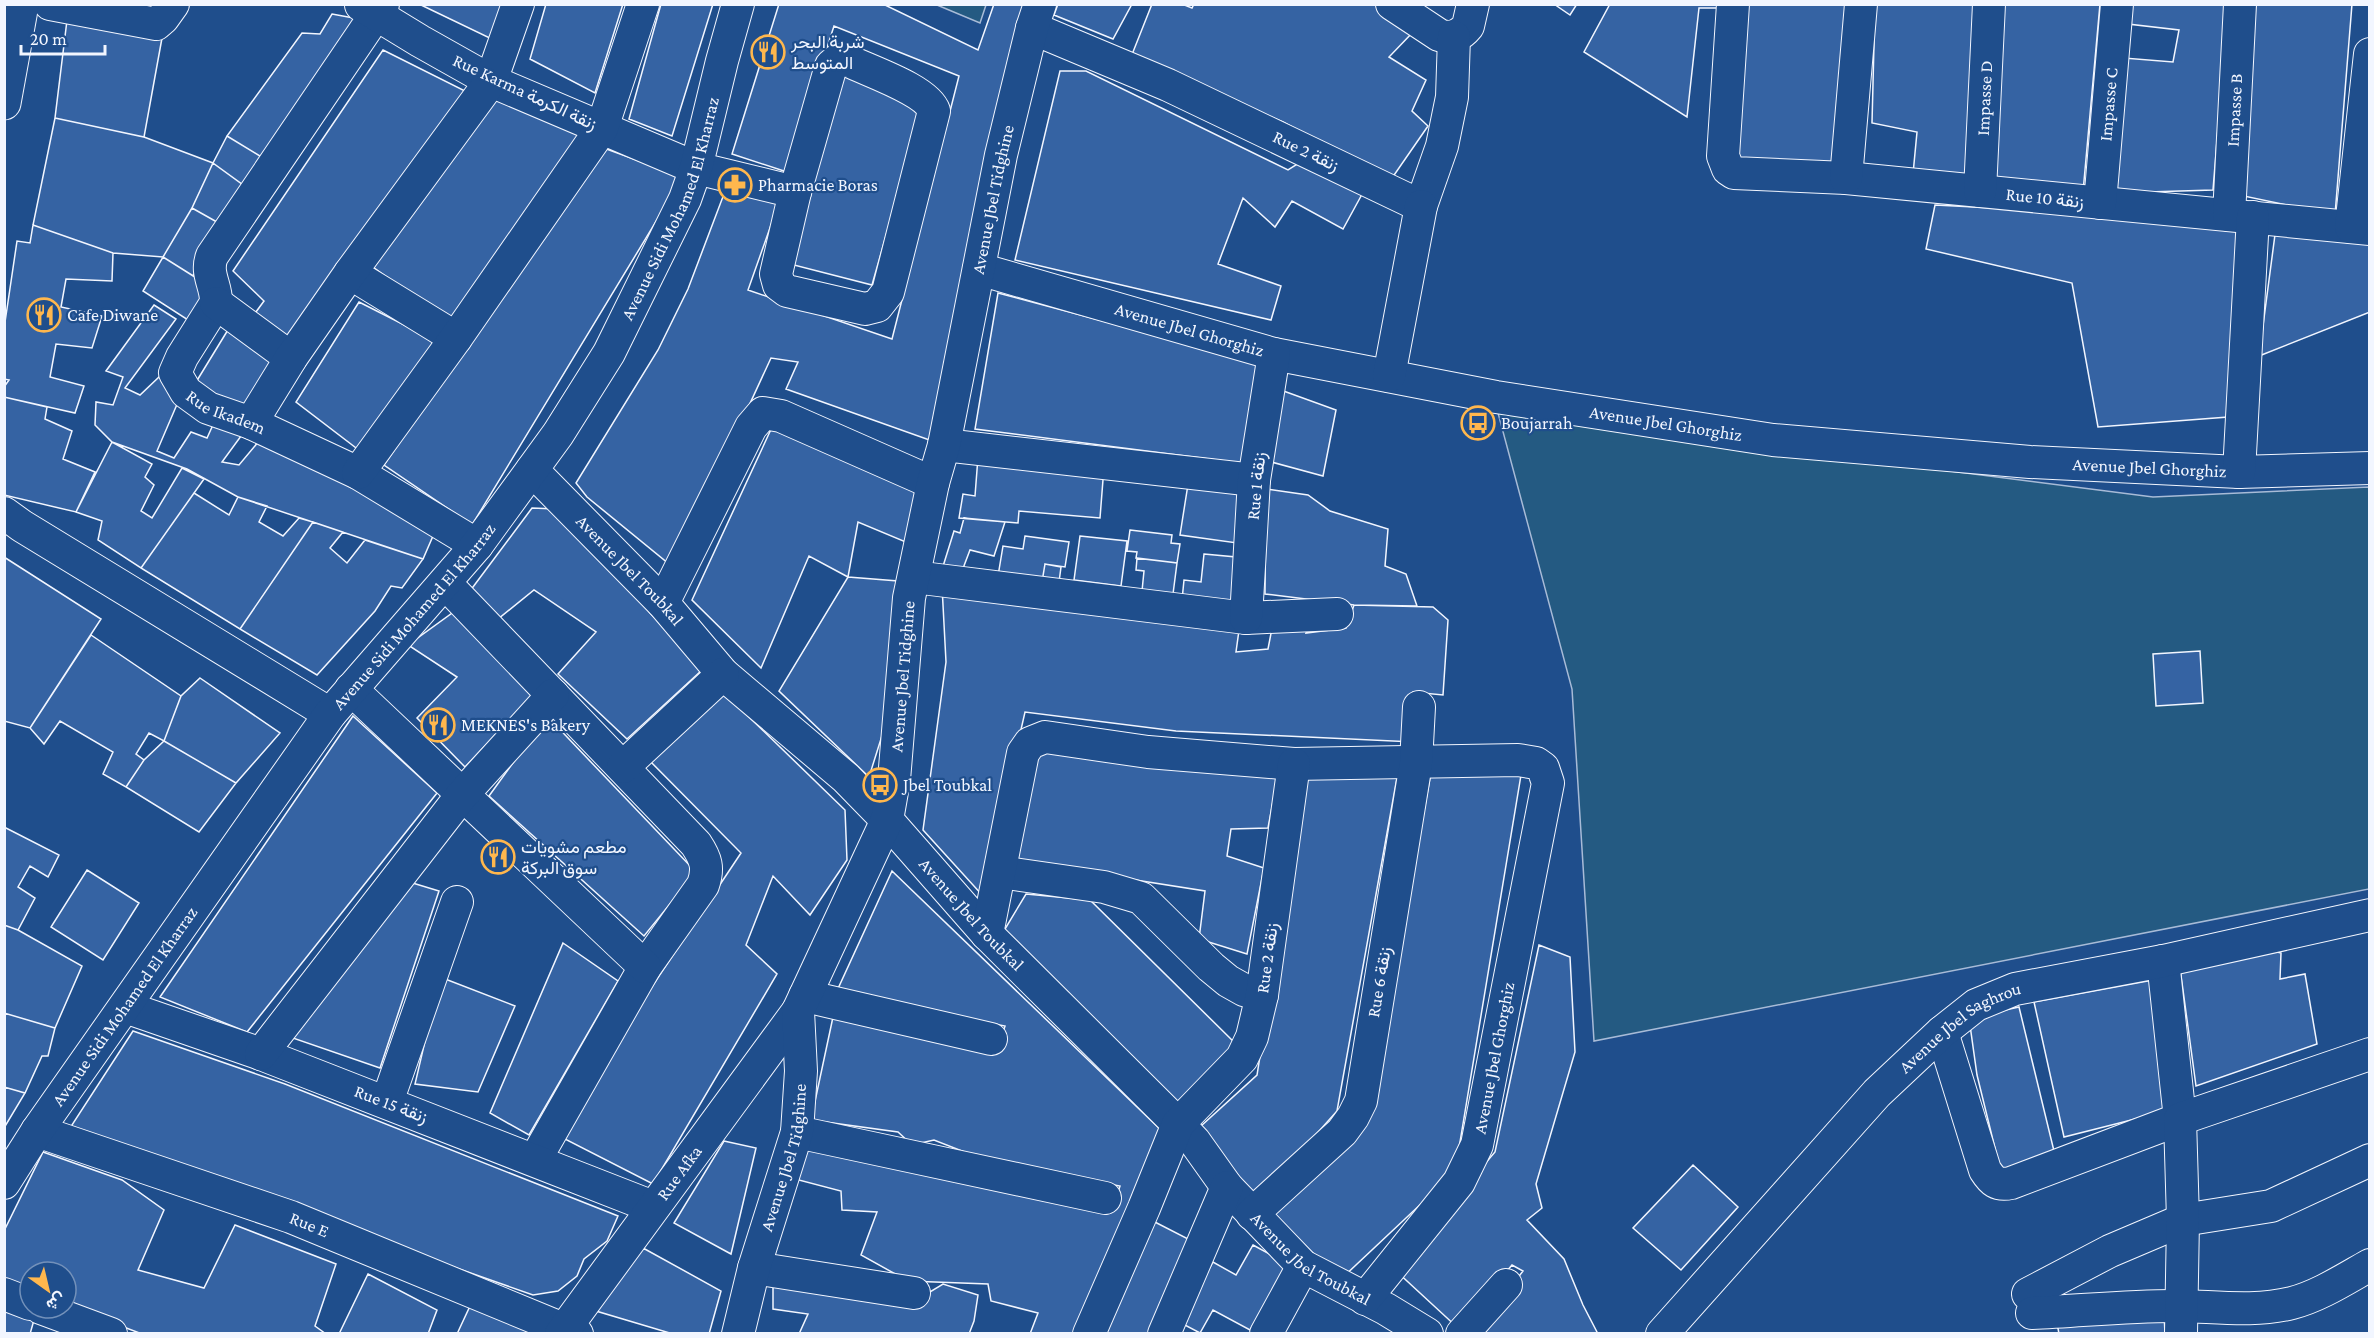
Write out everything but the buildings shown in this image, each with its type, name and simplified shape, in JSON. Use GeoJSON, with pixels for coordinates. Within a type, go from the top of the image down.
{"type":"FeatureCollection","features":[{"type":"Feature","properties":{"kind":"main road"},"geometry":{"type":"LineString","coordinates":[[4,103],[22,4]]}},
{"type":"Feature","properties":{"kind":"street"},"geometry":{"type":"LineString","coordinates":[[50,4],[156,24],[161,21],[173,4]]}},
{"type":"Feature","properties":{"kind":"street"},"geometry":{"type":"LineString","coordinates":[[251,423],[291,358],[350,273],[491,81],[518,4]]}},
{"type":"Feature","properties":{"kind":"street"},"geometry":{"type":"LineString","coordinates":[[358,473],[456,338],[602,128],[643,4]]}},
{"type":"Feature","properties":{"kind":"street","name":"Avenue Sidi Mohamed El Kharraz"},"geometry":{"type":"LineString","coordinates":[[4,1183],[37,1131],[330,714],[477,545],[558,434],[609,353],[685,200],[696,168],[738,4]]}},
{"type":"Feature","properties":{"kind":"street"},"geometry":{"type":"LineString","coordinates":[[1392,4],[1439,35],[1454,37],[1468,26],[1473,4]]}},
{"type":"Feature","properties":{"kind":"street","name":"Rue 10 زنقة"},"geometry":{"type":"LineString","coordinates":[[1733,4],[1724,156],[1730,171],[1739,175],[1846,178],[2360,228]]}},
{"type":"Feature","properties":{"kind":"street"},"geometry":{"type":"LineString","coordinates":[[1846,178],[1861,4]]}},
{"type":"Feature","properties":{"kind":"street","name":"Impasse D"},"geometry":{"type":"LineString","coordinates":[[1980,191],[1989,4]]}},
{"type":"Feature","properties":{"kind":"street","name":"Impasse C"},"geometry":{"type":"LineString","coordinates":[[2100,203],[2116,4]]}},
{"type":"Feature","properties":{"kind":"street","name":"Impasse B"},"geometry":{"type":"LineString","coordinates":[[2239,472],[2240,4]]}},
{"type":"Feature","properties":{"kind":"street"},"geometry":{"type":"LineString","coordinates":[[291,358],[216,303],[216,293],[209,271],[212,256],[374,8]]}},
{"type":"Feature","properties":{"kind":"street","name":"Rue Karma زنقة الكرمة"},"geometry":{"type":"LineString","coordinates":[[374,8],[420,41],[491,81],[696,168],[795,192]]}},
{"type":"Feature","properties":{"kind":"street","name":"Rue 2 زنقة"},"geometry":{"type":"LineString","coordinates":[[1036,16],[1168,85],[1421,206]]}},
{"type":"Feature","properties":{"kind":"street","name":"Avenue Jbel Tidghine"},"geometry":{"type":"LineString","coordinates":[[738,1334],[754,1268],[797,1132],[801,1071],[801,1004],[887,820],[894,780],[909,598],[933,483],[944,445],[1001,155],[1036,16]]}},
{"type":"Feature","properties":{"kind":"street"},"geometry":{"type":"LineString","coordinates":[[1389,376],[1421,206],[1442,146],[1452,97],[1454,37]]}},
{"type":"Feature","properties":{"kind":"street"},"geometry":{"type":"LineString","coordinates":[[2360,228],[2370,54]]}},
{"type":"Feature","properties":{"kind":"street"},"geometry":{"type":"LineString","coordinates":[[836,61],[849,61],[918,94],[931,103],[934,114],[888,292],[877,306],[865,309],[845,305],[787,291],[779,285],[776,274],[795,192],[831,66],[836,61]]}},
{"type":"Feature","properties":{"kind":"street","name":"Avenue Jbel Ghorghiz"},"geometry":{"type":"LineString","coordinates":[[979,269],[1274,354],[1496,397],[1773,440],[2030,462],[2239,472],[2370,468]]}},
{"type":"Feature","properties":{"kind":"street"},"geometry":{"type":"LineString","coordinates":[[350,273],[456,338]]}},
{"type":"Feature","properties":{"kind":"street","name":"Rue Ikadem"},"geometry":{"type":"LineString","coordinates":[[216,303],[182,357],[175,373],[186,392],[208,408],[251,423],[358,473],[477,545]]}},
{"type":"Feature","properties":{"kind":"street","name":"Rue 1 زنقة"},"geometry":{"type":"LineString","coordinates":[[1246,618],[1254,480],[1274,354]]}},
{"type":"Feature","properties":{"kind":"street"},"geometry":{"type":"LineString","coordinates":[[663,603],[748,434],[763,413],[781,416],[933,483]]}},
{"type":"Feature","properties":{"kind":"street"},"geometry":{"type":"LineString","coordinates":[[944,445],[1254,480]]}},
{"type":"Feature","properties":{"kind":"street","name":"Avenue Jbel Toubkal"},"geometry":{"type":"LineString","coordinates":[[532,470],[663,603],[723,674],[846,778],[887,820],[987,934],[1195,1142],[1227,1187],[1303,1266],[1386,1309],[1426,1334]]}},
{"type":"Feature","properties":{"kind":"street"},"geometry":{"type":"LineString","coordinates":[[10,521],[330,714]]}},
{"type":"Feature","properties":{"kind":"street"},"geometry":{"type":"LineString","coordinates":[[914,578],[1246,618],[1337,614]]}},
{"type":"Feature","properties":{"kind":"street"},"geometry":{"type":"LineString","coordinates":[[445,583],[696,844],[706,859],[706,876],[703,885],[645,967],[535,1160]]}},
{"type":"Feature","properties":{"kind":"street"},"geometry":{"type":"LineString","coordinates":[[623,767],[723,674]]}},
{"type":"Feature","properties":{"kind":"street"},"geometry":{"type":"LineString","coordinates":[[351,688],[645,967]]}},
{"type":"Feature","properties":{"kind":"street"},"geometry":{"type":"LineString","coordinates":[[261,1054],[462,795],[553,695]]}},
{"type":"Feature","properties":{"kind":"street","name":"Rue 6 زنقة"},"geometry":{"type":"LineString","coordinates":[[1252,1214],[1342,1132],[1361,1101],[1416,763],[1419,707]]}},
{"type":"Feature","properties":{"kind":"street"},"geometry":{"type":"LineString","coordinates":[[987,934],[1023,753],[1025,747],[1036,739],[1055,738],[1068,742],[1148,752],[1294,764],[1416,763]]}},
{"type":"Feature","properties":{"kind":"street","name":"Avenue Jbel Ghorghiz"},"geometry":{"type":"LineString","coordinates":[[1365,1299],[1459,1182],[1477,1145],[1548,783],[1545,771],[1540,765],[1518,760],[1416,763]]}},
{"type":"Feature","properties":{"kind":"street","name":"Rue 2 زنقة"},"geometry":{"type":"LineString","coordinates":[[1178,1124],[1242,1058],[1252,1037],[1262,995],[1294,764]]}},
{"type":"Feature","properties":{"kind":"street"},"geometry":{"type":"LineString","coordinates":[[1000,872],[1104,887],[1141,898],[1210,967],[1244,990],[1262,995]]}},
{"type":"Feature","properties":{"kind":"street"},"geometry":{"type":"LineString","coordinates":[[387,1102],[457,902]]}},
{"type":"Feature","properties":{"kind":"street","name":"Avenue Jbel Saghrou"},"geometry":{"type":"LineString","coordinates":[[1662,1334],[1877,1093],[1942,1032],[1976,1005],[2015,989],[2163,961],[2370,915]]}},
{"type":"Feature","properties":{"kind":"street"},"geometry":{"type":"LineString","coordinates":[[2163,961],[2180,1119],[2183,1220],[2182,1320]]}},
{"type":"Feature","properties":{"kind":"street"},"geometry":{"type":"LineString","coordinates":[[801,1004],[991,1039]]}},
{"type":"Feature","properties":{"kind":"street","name":"Rue Afka"},"geometry":{"type":"LineString","coordinates":[[567,1332],[653,1208],[801,1004]]}},
{"type":"Feature","properties":{"kind":"street","name":"Rue 15 زنقة"},"geometry":{"type":"LineString","coordinates":[[125,1007],[261,1054],[653,1208]]}},
{"type":"Feature","properties":{"kind":"street"},"geometry":{"type":"LineString","coordinates":[[1942,1032],[1985,1170],[1992,1180],[2001,1185],[2180,1119],[2370,1054]]}},
{"type":"Feature","properties":{"kind":"street"},"geometry":{"type":"LineString","coordinates":[[1089,1334],[1178,1124]]}},
{"type":"Feature","properties":{"kind":"street","name":"Rue E"},"geometry":{"type":"LineString","coordinates":[[37,1131],[291,1216],[567,1332]]}},
{"type":"Feature","properties":{"kind":"street"},"geometry":{"type":"LineString","coordinates":[[797,1132],[1105,1198]]}},
{"type":"Feature","properties":{"kind":"street"},"geometry":{"type":"LineString","coordinates":[[2030,1304],[2110,1251],[2183,1220],[2271,1206],[2370,1160]]}},
{"type":"Feature","properties":{"kind":"street"},"geometry":{"type":"LineString","coordinates":[[1164,1334],[1227,1187]]}},
{"type":"Feature","properties":{"kind":"street"},"geometry":{"type":"LineString","coordinates":[[2030,1304],[2182,1320],[2281,1305],[2307,1298],[2370,1265]]}},
{"type":"Feature","properties":{"kind":"street"},"geometry":{"type":"LineString","coordinates":[[1266,1334],[1303,1266]]}},
{"type":"Feature","properties":{"kind":"street"},"geometry":{"type":"LineString","coordinates":[[754,1268],[914,1293]]}},
{"type":"Feature","properties":{"kind":"street"},"geometry":{"type":"LineString","coordinates":[[1462,1334],[1506,1285]]}},
{"type":"Feature","properties":{"kind":"street"},"geometry":{"type":"LineString","coordinates":[[4,1294],[18,1302]]}},
{"type":"Feature","properties":{"kind":"street"},"geometry":{"type":"LineString","coordinates":[[61,1320],[111,1334]]}},
{"type":"Feature","properties":{"kind":"shaded area"},"geometry":{"type":"Polygon","coordinates":[[[937,5],[986,5],[980,23],[937,5]]]}},
{"type":"Feature","properties":{"kind":"shaded area"},"geometry":{"type":"Polygon","coordinates":[[[1498,413],[2153,497],[2369,487],[2369,889],[1594,1041],[1572,689],[1498,413]]]}},
{"type":"Feature","properties":{"kind":"place","name":"شربة البحر المتوسط"},"geometry":{"type":"Point","coordinates":[768,52]}},
{"type":"Feature","properties":{"kind":"place","name":"Pharmacie Boras"},"geometry":{"type":"Point","coordinates":[735,185]}},
{"type":"Feature","properties":{"kind":"place","name":"Cafe Diwane"},"geometry":{"type":"Point","coordinates":[44,315]}},
{"type":"Feature","properties":{"kind":"place","name":"Boujarrah"},"geometry":{"type":"Point","coordinates":[1478,423]}},
{"type":"Feature","properties":{"kind":"place","name":"MEKNES's Bakery"},"geometry":{"type":"Point","coordinates":[438,725]}},
{"type":"Feature","properties":{"kind":"place","name":"Jbel Toubkal"},"geometry":{"type":"Point","coordinates":[880,785]}},
{"type":"Feature","properties":{"kind":"place","name":"مطعم مشويات سوق البركة"},"geometry":{"type":"Point","coordinates":[498,857]}}]}
